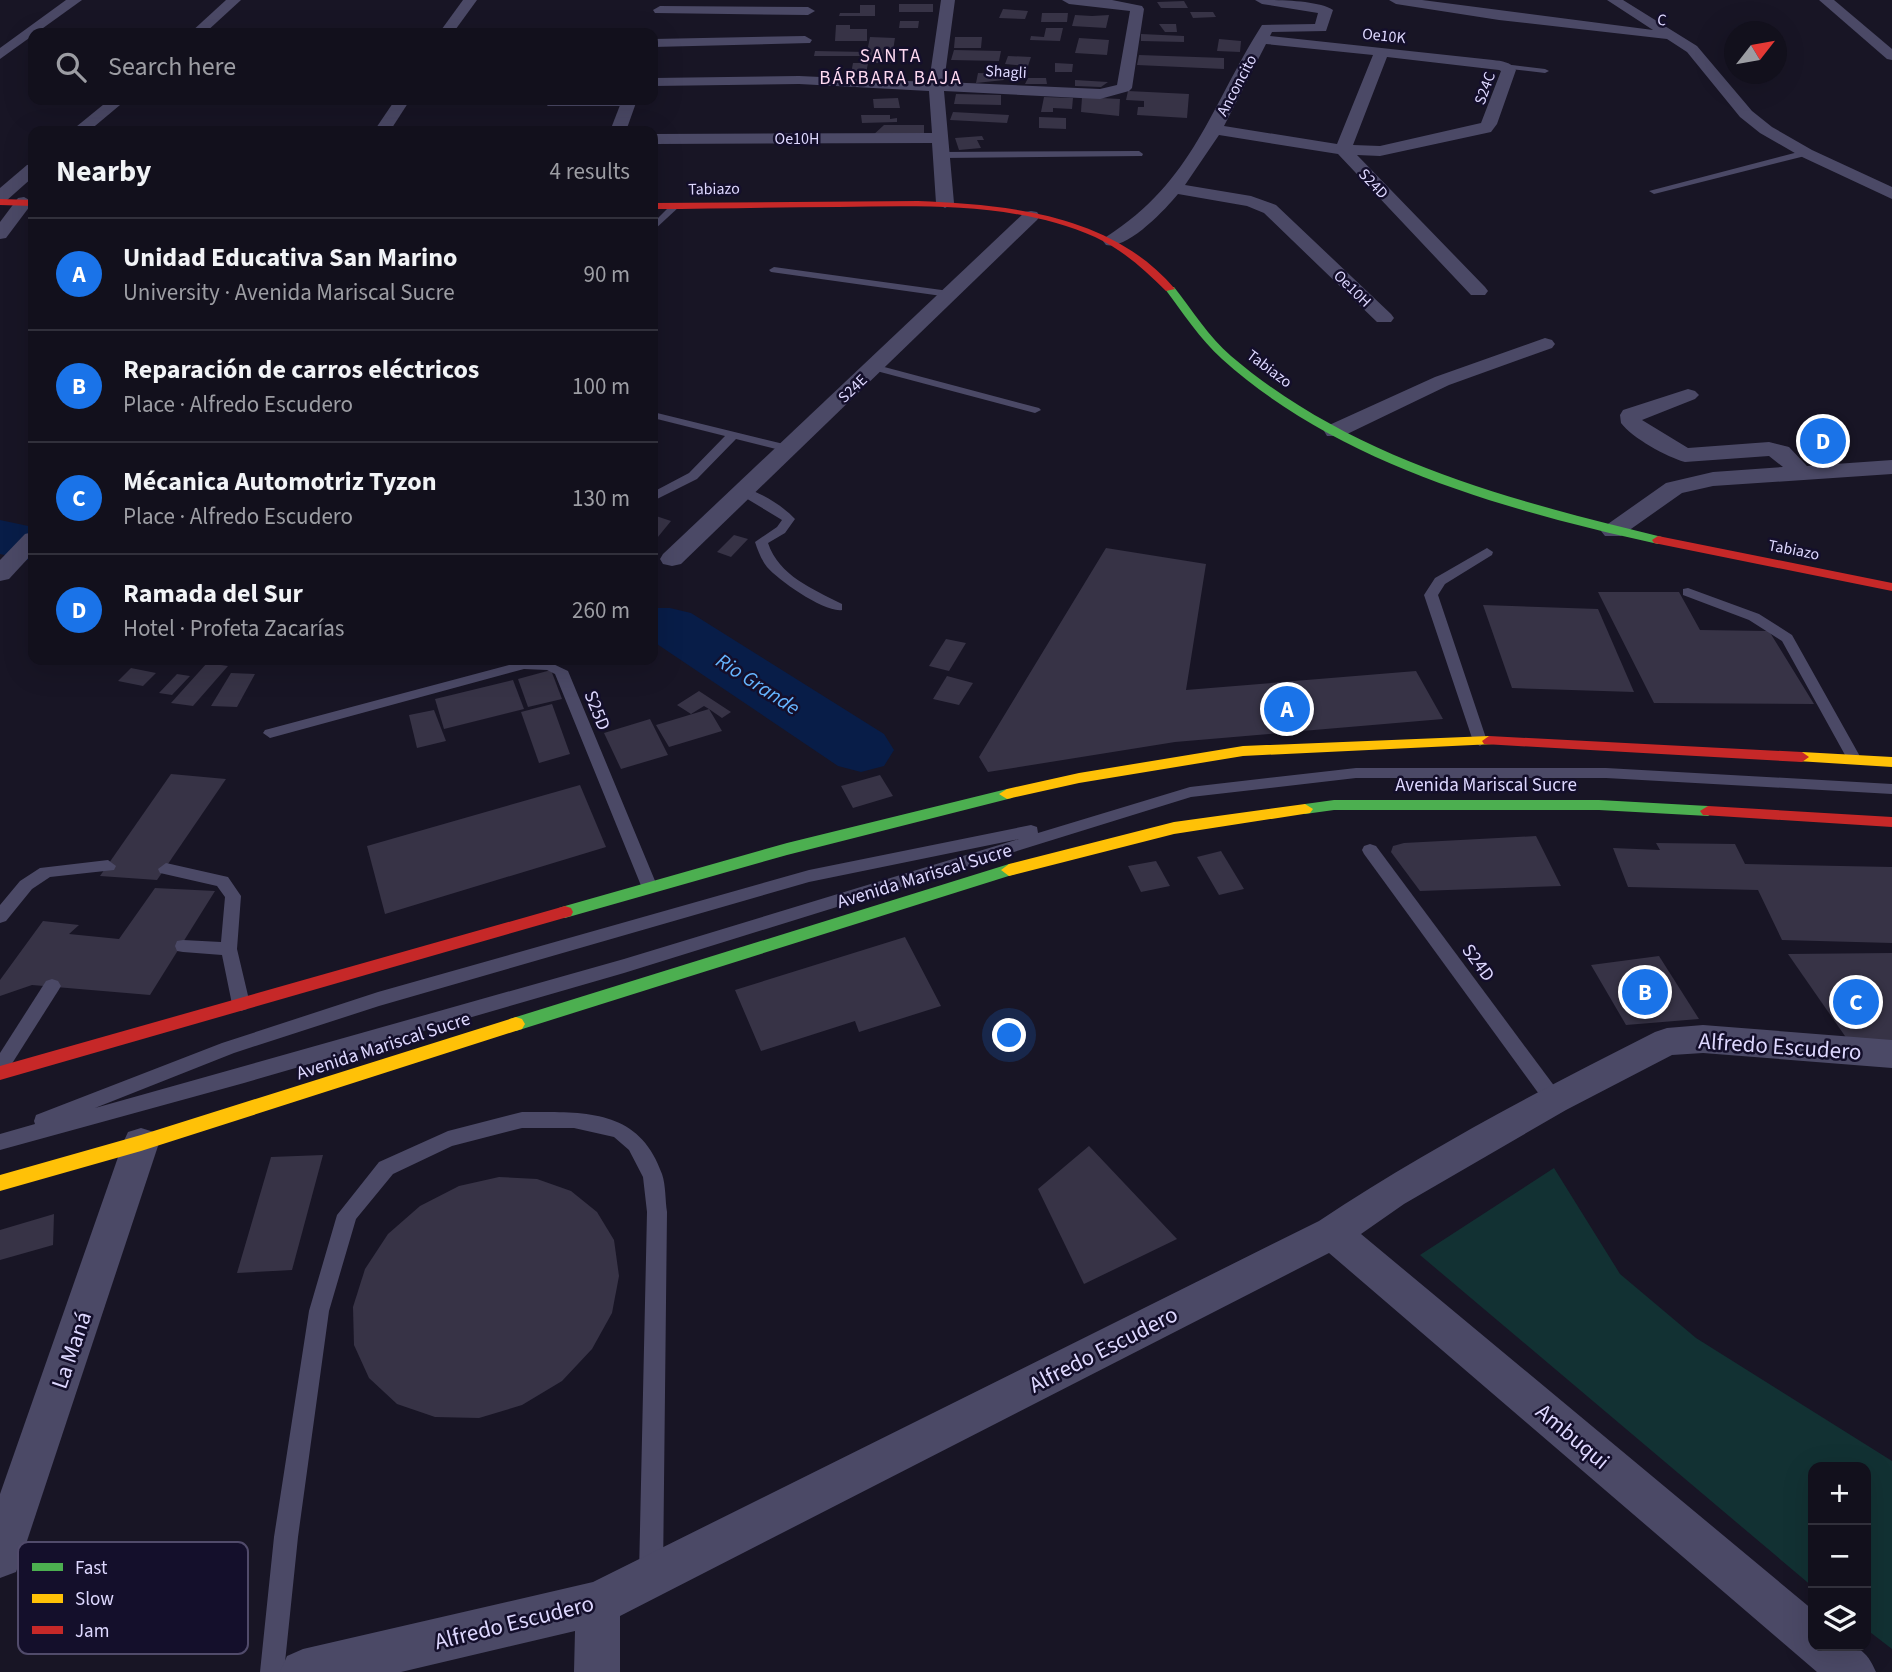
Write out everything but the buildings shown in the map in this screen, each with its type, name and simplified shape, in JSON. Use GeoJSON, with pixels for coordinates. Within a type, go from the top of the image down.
{"type":"FeatureCollection","features":[{"type":"Feature","properties":{"kind":"main road"},"geometry":{"type":"LineString","coordinates":[[0,199],[28,202]]}},
{"type":"Feature","properties":{"kind":"main road","name":"Tabiazo"},"geometry":{"type":"LineString","coordinates":[[658,206],[946,203],[1031,216],[1112,241],[1130,251],[1158,274],[1225,356],[1262,386],[1335,431],[1483,495],[1613,531],[1892,587]]}},
{"type":"Feature","properties":{"kind":"main road","name":"Avenida Mariscal Sucre"},"geometry":{"type":"LineString","coordinates":[[0,1070],[951,806],[1079,778],[1242,751],[1480,741],[1892,762]]}},
{"type":"Feature","properties":{"kind":"main road","name":"Avenida Mariscal Sucre"},"geometry":{"type":"LineString","coordinates":[[0,1183],[141,1143],[993,874],[1174,828],[1331,805],[1599,805],[1892,822]]}},
{"type":"Feature","properties":{"kind":"street"},"geometry":{"type":"LineString","coordinates":[[36,28],[75,0]]}},
{"type":"Feature","properties":{"kind":"street"},"geometry":{"type":"LineString","coordinates":[[203,28],[234,0]]}},
{"type":"Feature","properties":{"kind":"street"},"geometry":{"type":"LineString","coordinates":[[450,28],[470,0]]}},
{"type":"Feature","properties":{"kind":"street"},"geometry":{"type":"LineString","coordinates":[[946,203],[936,85],[948,0]]}},
{"type":"Feature","properties":{"kind":"street","name":"Shagli"},"geometry":{"type":"LineString","coordinates":[[658,81],[802,60],[936,85],[1100,94],[1124,88],[1137,9],[1123,5],[1069,0]]}},
{"type":"Feature","properties":{"kind":"street","name":"Anconcito"},"geometry":{"type":"LineString","coordinates":[[1112,241],[1135,229],[1176,188],[1271,26],[1318,29],[1326,10],[1262,0]]}},
{"type":"Feature","properties":{"kind":"street","name":"C"},"geometry":{"type":"LineString","coordinates":[[1396,0],[1675,38]]}},
{"type":"Feature","properties":{"kind":"street"},"geometry":{"type":"LineString","coordinates":[[1615,0],[1675,38],[1705,61],[1746,114],[1766,130],[1806,153],[1892,194]]}},
{"type":"Feature","properties":{"kind":"street"},"geometry":{"type":"LineString","coordinates":[[1826,0],[1892,56]]}},
{"type":"Feature","properties":{"kind":"street"},"geometry":{"type":"LineString","coordinates":[[658,44],[802,60],[809,5],[660,11]]}},
{"type":"Feature","properties":{"kind":"street"},"geometry":{"type":"LineString","coordinates":[[6,50],[28,34]]}},
{"type":"Feature","properties":{"kind":"street","name":"Oe10K"},"geometry":{"type":"LineString","coordinates":[[1261,39],[1504,66]]}},
{"type":"Feature","properties":{"kind":"street"},"geometry":{"type":"LineString","coordinates":[[6,50],[28,48]]}},
{"type":"Feature","properties":{"kind":"street","name":"S24D"},"geometry":{"type":"LineString","coordinates":[[1382,52],[1343,150],[1478,291]]}},
{"type":"Feature","properties":{"kind":"street","name":"S24C"},"geometry":{"type":"LineString","coordinates":[[1343,150],[1390,150],[1474,133],[1489,124],[1509,70],[1504,66]]}},
{"type":"Feature","properties":{"kind":"street"},"geometry":{"type":"LineString","coordinates":[[85,126],[112,105]]}},
{"type":"Feature","properties":{"kind":"street"},"geometry":{"type":"LineString","coordinates":[[385,126],[399,105]]}},
{"type":"Feature","properties":{"kind":"street"},"geometry":{"type":"LineString","coordinates":[[620,126],[627,105]]}},
{"type":"Feature","properties":{"kind":"street"},"geometry":{"type":"LineString","coordinates":[[1213,129],[1343,150]]}},
{"type":"Feature","properties":{"kind":"street","name":"Oe10H"},"geometry":{"type":"LineString","coordinates":[[658,139],[941,138]]}},
{"type":"Feature","properties":{"kind":"street"},"geometry":{"type":"LineString","coordinates":[[0,199],[28,174]]}},
{"type":"Feature","properties":{"kind":"street","name":"Oe10H"},"geometry":{"type":"LineString","coordinates":[[1176,188],[1262,204],[1384,318]]}},
{"type":"Feature","properties":{"kind":"street"},"geometry":{"type":"LineString","coordinates":[[0,234],[28,203]]}},
{"type":"Feature","properties":{"kind":"street","name":"S24E"},"geometry":{"type":"LineString","coordinates":[[672,559],[1031,216]]}},
{"type":"Feature","properties":{"kind":"street"},"geometry":{"type":"LineString","coordinates":[[1335,431],[1442,381],[1545,344]]}},
{"type":"Feature","properties":{"kind":"street"},"geometry":{"type":"LineString","coordinates":[[1688,395],[1631,415],[1632,423],[1678,453],[1769,449],[1781,452],[1801,473]]}},
{"type":"Feature","properties":{"kind":"street"},"geometry":{"type":"LineString","coordinates":[[1613,531],[1674,488],[1713,479],[1892,467]]}},
{"type":"Feature","properties":{"kind":"street"},"geometry":{"type":"LineString","coordinates":[[0,574],[28,544]]}},
{"type":"Feature","properties":{"kind":"street","name":"Alfredo Escudero"},"geometry":{"type":"LineString","coordinates":[[303,1672],[598,1603],[1332,1233],[1391,1193],[1554,1100],[1667,1042],[1703,1038],[1892,1054]]}},
{"type":"Feature","properties":{"kind":"street","name":"La Maná"},"geometry":{"type":"LineString","coordinates":[[0,1556],[141,1143]]}},
{"type":"Feature","properties":{"kind":"street","name":"Ambuqui"},"geometry":{"type":"LineString","coordinates":[[1332,1233],[1808,1635]]}},
{"type":"Feature","properties":{"kind":"street"},"geometry":{"type":"LineString","coordinates":[[597,1672],[598,1603]]}},
{"type":"Feature","properties":{"kind":"street"},"geometry":{"type":"LineString","coordinates":[[1828,1651],[1853,1672]]}},
{"type":"Feature","properties":{"kind":"lane"},"geometry":{"type":"LineString","coordinates":[[1504,66],[1545,71]]}},
{"type":"Feature","properties":{"kind":"lane"},"geometry":{"type":"LineString","coordinates":[[1654,191],[1806,153]]}},
{"type":"Feature","properties":{"kind":"lane"},"geometry":{"type":"LineString","coordinates":[[942,155],[1139,155]]}},
{"type":"Feature","properties":{"kind":"lane"},"geometry":{"type":"LineString","coordinates":[[658,223],[675,206]]}},
{"type":"Feature","properties":{"kind":"lane"},"geometry":{"type":"LineString","coordinates":[[774,270],[949,294]]}},
{"type":"Feature","properties":{"kind":"lane"},"geometry":{"type":"LineString","coordinates":[[873,367],[1035,410]]}},
{"type":"Feature","properties":{"kind":"lane"},"geometry":{"type":"LineString","coordinates":[[658,416],[788,448]]}},
{"type":"Feature","properties":{"kind":"lane"},"geometry":{"type":"LineString","coordinates":[[658,494],[693,476],[733,435]]}},
{"type":"Feature","properties":{"kind":"lane"},"geometry":{"type":"LineString","coordinates":[[743,491],[789,519],[781,530],[761,542],[764,556],[782,575],[837,607]]}},
{"type":"Feature","properties":{"kind":"lane"},"geometry":{"type":"LineString","coordinates":[[1480,741],[1431,595],[1440,581],[1487,552]]}},
{"type":"Feature","properties":{"kind":"lane"},"geometry":{"type":"LineString","coordinates":[[1688,592],[1754,617],[1787,638],[1855,760]]}},
{"type":"Feature","properties":{"kind":"lane","name":"S25D"},"geometry":{"type":"LineString","coordinates":[[270,733],[524,665],[550,666],[561,671],[650,888]]}},
{"type":"Feature","properties":{"kind":"lane"},"geometry":{"type":"LineString","coordinates":[[0,1140],[244,1076],[611,970],[1190,792],[1356,773],[1606,773],[1892,789]]}},
{"type":"Feature","properties":{"kind":"lane"},"geometry":{"type":"LineString","coordinates":[[0,1140],[228,1048],[378,999],[809,876],[925,850],[1099,819]]}},
{"type":"Feature","properties":{"kind":"lane","name":"S24D"},"geometry":{"type":"LineString","coordinates":[[1370,849],[1554,1100]]}},
{"type":"Feature","properties":{"kind":"lane"},"geometry":{"type":"LineString","coordinates":[[0,917],[26,885],[46,872],[108,866]]}},
{"type":"Feature","properties":{"kind":"lane"},"geometry":{"type":"LineString","coordinates":[[166,869],[222,881],[233,897],[229,949],[241,1004]]}},
{"type":"Feature","properties":{"kind":"lane"},"geometry":{"type":"LineString","coordinates":[[183,946],[229,949]]}},
{"type":"Feature","properties":{"kind":"lane"},"geometry":{"type":"LineString","coordinates":[[0,1070],[52,986]]}},
{"type":"Feature","properties":{"kind":"lane"},"geometry":{"type":"LineString","coordinates":[[272,1672],[286,1537],[319,1311],[347,1215],[386,1168],[448,1139],[522,1120],[574,1120],[619,1130],[636,1144],[653,1176],[657,1212],[651,1577]]}},
{"type":"Feature","properties":{"kind":"green space"},"geometry":{"type":"Polygon","coordinates":[[[1554,1168],[1620,1274],[1696,1338],[1892,1461],[1892,1649],[1871,1633],[1871,1462],[1808,1462],[1808,1583],[1420,1255],[1554,1168]]]}},
{"type":"Feature","properties":{"kind":"waterway","name":"Rio Grande"},"geometry":{"type":"LineString","coordinates":[[0,537],[28,543]]}},
{"type":"Feature","properties":{"kind":"waterway","name":"Rio Grande"},"geometry":{"type":"LineString","coordinates":[[658,626],[670,626],[861,750]]}},
{"type":"Feature","properties":{"kind":"traffic: fast"},"geometry":{"type":"LineString","coordinates":[[1170,289],[1219,350],[1271,393],[1374,451],[1488,496],[1603,528],[1658,540]]}},
{"type":"Feature","properties":{"kind":"traffic: fast"},"geometry":{"type":"LineString","coordinates":[[565,912],[787,849],[1007,794]]}},
{"type":"Feature","properties":{"kind":"traffic: fast"},"geometry":{"type":"LineString","coordinates":[[1305,809],[1334,805],[1599,805],[1708,811]]}},
{"type":"Feature","properties":{"kind":"traffic: fast"},"geometry":{"type":"LineString","coordinates":[[516,1024],[1009,870]]}},
{"type":"Feature","properties":{"kind":"traffic: slow"},"geometry":{"type":"LineString","coordinates":[[1007,794],[1079,778],[1243,751],[1489,741]]}},
{"type":"Feature","properties":{"kind":"traffic: slow"},"geometry":{"type":"LineString","coordinates":[[1802,757],[1892,762]]}},
{"type":"Feature","properties":{"kind":"traffic: slow"},"geometry":{"type":"LineString","coordinates":[[1009,870],[1174,828],[1305,809]]}},
{"type":"Feature","properties":{"kind":"traffic: slow"},"geometry":{"type":"LineString","coordinates":[[0,1183],[141,1143],[516,1024]]}},
{"type":"Feature","properties":{"kind":"traffic: jam"},"geometry":{"type":"LineString","coordinates":[[0,202],[28,203]]}},
{"type":"Feature","properties":{"kind":"traffic: jam"},"geometry":{"type":"LineString","coordinates":[[658,206],[918,204],[1012,211],[1057,221],[1100,236],[1138,258],[1170,289]]}},
{"type":"Feature","properties":{"kind":"traffic: jam"},"geometry":{"type":"LineString","coordinates":[[1658,540],[1892,587]]}},
{"type":"Feature","properties":{"kind":"traffic: jam"},"geometry":{"type":"LineString","coordinates":[[1489,741],[1802,757]]}},
{"type":"Feature","properties":{"kind":"traffic: jam"},"geometry":{"type":"LineString","coordinates":[[1708,811],[1892,822]]}},
{"type":"Feature","properties":{"kind":"traffic: jam"},"geometry":{"type":"LineString","coordinates":[[0,1073],[565,912]]}},
{"type":"Feature","properties":{"kind":"place","name":"Ramada del Sur"},"geometry":{"type":"Point","coordinates":[1823,441]}},
{"type":"Feature","properties":{"kind":"place","name":"Unidad Educativa San Marino"},"geometry":{"type":"Point","coordinates":[1287,709]}},
{"type":"Feature","properties":{"kind":"place","name":"Reparación de carros eléctricos"},"geometry":{"type":"Point","coordinates":[1645,992]}},
{"type":"Feature","properties":{"kind":"place","name":"Mécanica Automotriz Tyzon"},"geometry":{"type":"Point","coordinates":[1856,1002]}},
{"type":"Feature","properties":{"kind":"district","name":"SANTA BÁRBARA BAJA"},"geometry":{"type":"Point","coordinates":[891,66]}}]}
